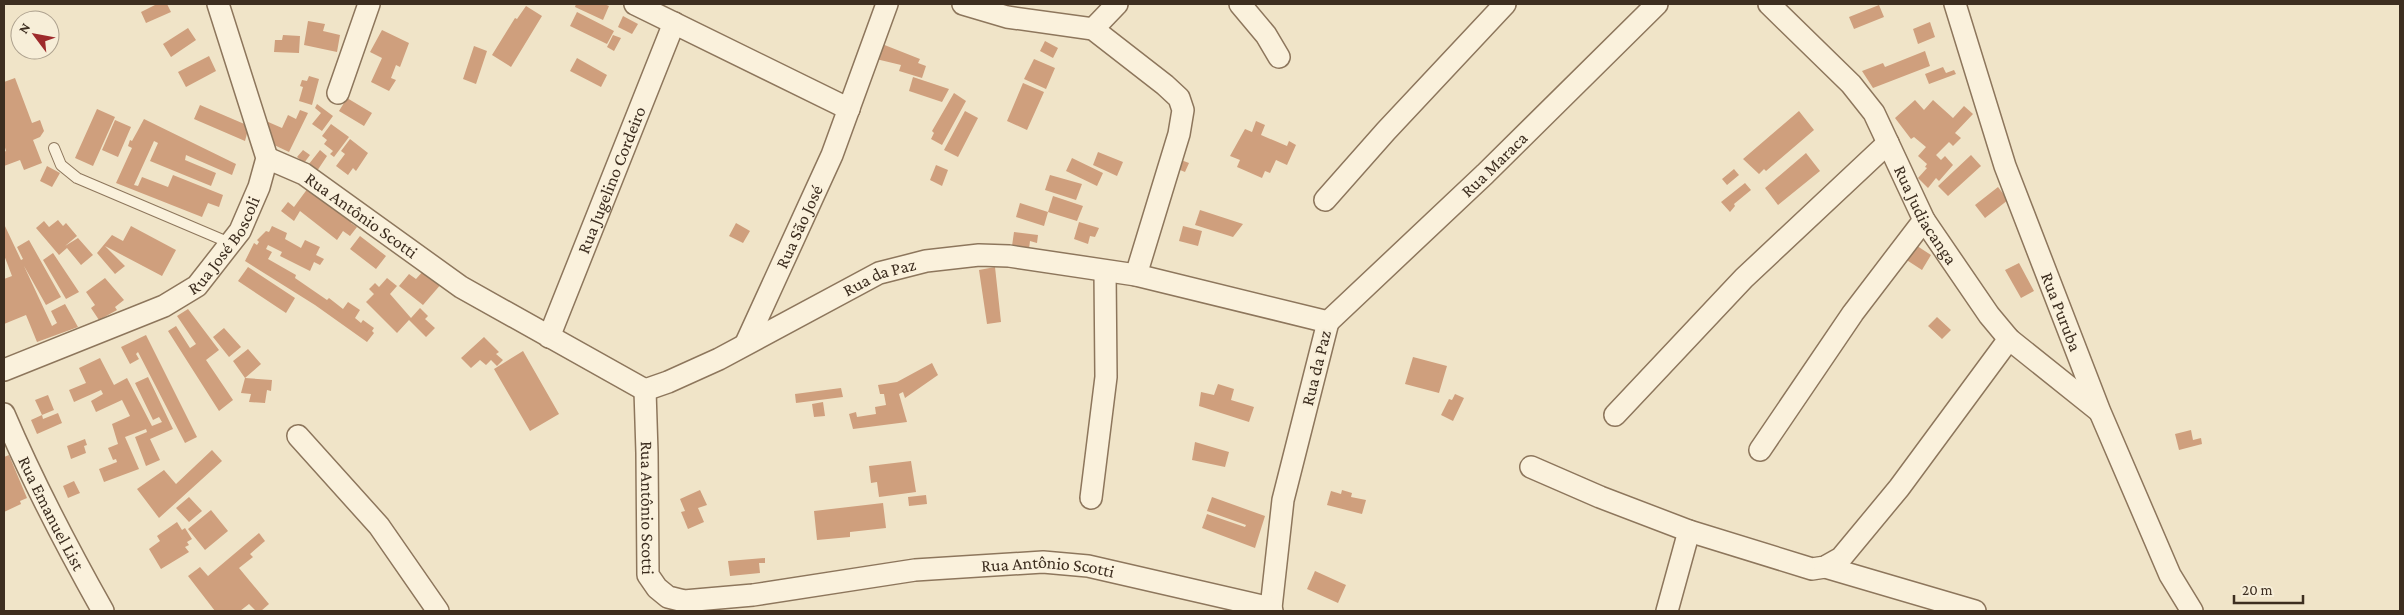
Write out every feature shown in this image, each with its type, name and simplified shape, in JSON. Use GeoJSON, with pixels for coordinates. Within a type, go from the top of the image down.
{"type":"FeatureCollection","features":[{"type":"Feature","properties":{"kind":"street"},"geometry":{"type":"LineString","coordinates":[[218,4],[267,158]]}},
{"type":"Feature","properties":{"kind":"street"},"geometry":{"type":"LineString","coordinates":[[338,93],[369,4]]}},
{"type":"Feature","properties":{"kind":"street"},"geometry":{"type":"LineString","coordinates":[[635,4],[849,109]]}},
{"type":"Feature","properties":{"kind":"street","name":"Rua São José"},"geometry":{"type":"LineString","coordinates":[[746,343],[832,155],[887,4]]}},
{"type":"Feature","properties":{"kind":"street"},"geometry":{"type":"LineString","coordinates":[[963,4],[1007,17],[1093,29],[1179,98],[1183,110],[1179,134],[1136,275]]}},
{"type":"Feature","properties":{"kind":"street"},"geometry":{"type":"LineString","coordinates":[[1093,29],[1117,4]]}},
{"type":"Feature","properties":{"kind":"street"},"geometry":{"type":"LineString","coordinates":[[1240,4],[1266,35],[1279,57]]}},
{"type":"Feature","properties":{"kind":"street"},"geometry":{"type":"LineString","coordinates":[[1325,200],[1386,130],[1505,4]]}},
{"type":"Feature","properties":{"kind":"street","name":"Rua Maraca"},"geometry":{"type":"LineString","coordinates":[[1328,322],[1485,174],[1657,4]]}},
{"type":"Feature","properties":{"kind":"street","name":"Rua Judiacanga"},"geometry":{"type":"LineString","coordinates":[[1769,4],[1851,84],[1874,112],[1924,220],[1947,256],[2009,339],[2100,412]]}},
{"type":"Feature","properties":{"kind":"street","name":"Rua Puruba"},"geometry":{"type":"LineString","coordinates":[[1955,4],[2005,166],[2100,412],[2170,574],[2192,611]]}},
{"type":"Feature","properties":{"kind":"street","name":"Rua Jugelino Cordeiro"},"geometry":{"type":"LineString","coordinates":[[549,337],[674,23]]}},
{"type":"Feature","properties":{"kind":"street"},"geometry":{"type":"LineString","coordinates":[[1615,415],[1744,278],[1888,143]]}},
{"type":"Feature","properties":{"kind":"street","name":"Rua José Boscoli"},"geometry":{"type":"LineString","coordinates":[[4,370],[164,306],[197,286],[240,230],[259,187],[267,158]]}},
{"type":"Feature","properties":{"kind":"street","name":"Rua Antônio Scotti"},"geometry":{"type":"LineString","coordinates":[[267,158],[304,174],[461,287],[645,390],[648,453],[648,575],[657,588],[668,597],[684,601],[753,595],[915,570],[1043,562],[1088,566],[1271,610]]}},
{"type":"Feature","properties":{"kind":"street"},"geometry":{"type":"LineString","coordinates":[[1760,450],[1853,313],[1924,220]]}},
{"type":"Feature","properties":{"kind":"street","name":"Rua da Paz"},"geometry":{"type":"LineString","coordinates":[[645,390],[668,382],[719,359],[879,272],[926,262],[980,254],[1009,256],[1136,275],[1328,322],[1283,500],[1271,610]]}},
{"type":"Feature","properties":{"kind":"street"},"geometry":{"type":"LineString","coordinates":[[1091,498],[1106,377],[1105,271]]}},
{"type":"Feature","properties":{"kind":"street"},"geometry":{"type":"LineString","coordinates":[[1531,467],[1600,497],[1689,531],[1812,569],[1825,567],[1841,558],[1899,488],[2009,339]]}},
{"type":"Feature","properties":{"kind":"street","name":"Rua Emanuel List"},"geometry":{"type":"LineString","coordinates":[[4,414],[45,505],[103,611]]}},
{"type":"Feature","properties":{"kind":"street"},"geometry":{"type":"LineString","coordinates":[[298,436],[379,526],[438,611]]}},
{"type":"Feature","properties":{"kind":"street"},"geometry":{"type":"LineString","coordinates":[[1667,611],[1689,531]]}},
{"type":"Feature","properties":{"kind":"street"},"geometry":{"type":"LineString","coordinates":[[1825,567],[1976,611]]}},
{"type":"Feature","properties":{"kind":"lane"},"geometry":{"type":"LineString","coordinates":[[54,148],[61,165],[77,178],[230,243]]}},
{"type":"Feature","properties":{"kind":"building"},"geometry":{"type":"Polygon","coordinates":[[[157,4],[167,4],[171,12],[146,23],[141,12],[157,4]]]}},
{"type":"Feature","properties":{"kind":"building"},"geometry":{"type":"Polygon","coordinates":[[[576,4],[604,4],[609,6],[603,20],[575,7],[576,4]]]}},
{"type":"Feature","properties":{"kind":"building"},"geometry":{"type":"Polygon","coordinates":[[[1879,5],[1884,17],[1854,29],[1849,17],[1879,5]]]}},
{"type":"Feature","properties":{"kind":"building"},"geometry":{"type":"Polygon","coordinates":[[[526,6],[542,16],[511,67],[492,55],[515,18],[517,19],[526,6]]]}},
{"type":"Feature","properties":{"kind":"building"},"geometry":{"type":"Polygon","coordinates":[[[577,12],[614,31],[607,44],[570,26],[577,12]]]}},
{"type":"Feature","properties":{"kind":"building"},"geometry":{"type":"Polygon","coordinates":[[[623,16],[638,24],[632,34],[618,27],[623,16]]]}},
{"type":"Feature","properties":{"kind":"building"},"geometry":{"type":"Polygon","coordinates":[[[308,21],[325,24],[323,31],[340,35],[337,52],[304,45],[308,21]]]}},
{"type":"Feature","properties":{"kind":"building"},"geometry":{"type":"Polygon","coordinates":[[[1930,22],[1935,37],[1918,44],[1913,29],[1930,22]]]}},
{"type":"Feature","properties":{"kind":"building"},"geometry":{"type":"Polygon","coordinates":[[[188,28],[196,40],[171,57],[163,44],[188,28]]]}},
{"type":"Feature","properties":{"kind":"building"},"geometry":{"type":"Polygon","coordinates":[[[382,30],[409,43],[400,67],[396,65],[391,78],[396,80],[389,91],[371,82],[382,58],[370,52],[382,30]]]}},
{"type":"Feature","properties":{"kind":"building"},"geometry":{"type":"Polygon","coordinates":[[[283,35],[300,36],[299,53],[274,52],[275,40],[282,40],[283,35]]]}},
{"type":"Feature","properties":{"kind":"building"},"geometry":{"type":"Polygon","coordinates":[[[613,35],[621,38],[614,51],[607,47],[613,35]]]}},
{"type":"Feature","properties":{"kind":"building"},"geometry":{"type":"Polygon","coordinates":[[[1045,41],[1058,48],[1053,58],[1040,51],[1045,41]]]}},
{"type":"Feature","properties":{"kind":"building"},"geometry":{"type":"Polygon","coordinates":[[[882,44],[920,59],[918,63],[926,66],[922,78],[899,71],[901,65],[876,59],[882,44]]]}},
{"type":"Feature","properties":{"kind":"building"},"geometry":{"type":"Polygon","coordinates":[[[474,46],[487,51],[476,84],[463,79],[474,46]]]}},
{"type":"Feature","properties":{"kind":"building"},"geometry":{"type":"Polygon","coordinates":[[[1925,51],[1930,66],[1873,88],[1862,71],[1883,63],[1885,67],[1925,51]]]}},
{"type":"Feature","properties":{"kind":"building"},"geometry":{"type":"Polygon","coordinates":[[[209,56],[216,71],[186,87],[178,72],[209,56]]]}},
{"type":"Feature","properties":{"kind":"building"},"geometry":{"type":"Polygon","coordinates":[[[577,58],[607,75],[601,87],[570,71],[577,58]]]}},
{"type":"Feature","properties":{"kind":"building"},"geometry":{"type":"Polygon","coordinates":[[[1034,59],[1055,68],[1046,89],[1024,79],[1034,59]]]}},
{"type":"Feature","properties":{"kind":"building"},"geometry":{"type":"Polygon","coordinates":[[[1943,67],[1946,73],[1954,70],[1956,74],[1929,84],[1925,74],[1943,67]]]}},
{"type":"Feature","properties":{"kind":"building"},"geometry":{"type":"Polygon","coordinates":[[[309,76],[319,79],[312,105],[299,101],[303,87],[300,86],[302,80],[307,81],[309,76]]]}},
{"type":"Feature","properties":{"kind":"building"},"geometry":{"type":"Polygon","coordinates":[[[913,77],[949,89],[942,102],[909,91],[913,77]]]}},
{"type":"Feature","properties":{"kind":"building"},"geometry":{"type":"Polygon","coordinates":[[[15,78],[32,123],[40,120],[44,131],[40,137],[33,140],[42,163],[24,170],[20,160],[4,166],[4,152],[6,151],[4,144],[4,82],[15,78]]]}},
{"type":"Feature","properties":{"kind":"building"},"geometry":{"type":"Polygon","coordinates":[[[1023,83],[1044,92],[1027,130],[1007,121],[1023,83]]]}},
{"type":"Feature","properties":{"kind":"building"},"geometry":{"type":"Polygon","coordinates":[[[954,93],[966,101],[942,145],[931,139],[934,133],[932,131],[954,93]]]}},
{"type":"Feature","properties":{"kind":"building"},"geometry":{"type":"Polygon","coordinates":[[[347,98],[372,113],[364,126],[339,111],[347,98]]]}},
{"type":"Feature","properties":{"kind":"building"},"geometry":{"type":"Polygon","coordinates":[[[1915,100],[1924,110],[1933,100],[1953,118],[1964,106],[1973,114],[1955,133],[1961,138],[1953,146],[1949,142],[1936,155],[1941,160],[1945,156],[1953,165],[1939,181],[1936,178],[1928,188],[1918,178],[1927,168],[1925,167],[1927,164],[1918,156],[1926,147],[1914,137],[1911,139],[1895,118],[1915,100]]]}},
{"type":"Feature","properties":{"kind":"building"},"geometry":{"type":"Polygon","coordinates":[[[317,104],[333,116],[322,131],[312,124],[321,113],[315,108],[317,104]]]}},
{"type":"Feature","properties":{"kind":"building"},"geometry":{"type":"Polygon","coordinates":[[[200,105],[249,126],[245,141],[194,119],[200,105]]]}},
{"type":"Feature","properties":{"kind":"building"},"geometry":{"type":"Polygon","coordinates":[[[97,109],[115,117],[93,166],[75,158],[97,109]]]}},
{"type":"Feature","properties":{"kind":"building"},"geometry":{"type":"Polygon","coordinates":[[[300,110],[308,113],[289,152],[272,144],[266,121],[282,128],[288,115],[296,119],[300,110]]]}},
{"type":"Feature","properties":{"kind":"building"},"geometry":{"type":"Polygon","coordinates":[[[965,111],[978,118],[958,157],[944,150],[965,111]]]}},
{"type":"Feature","properties":{"kind":"building"},"geometry":{"type":"Polygon","coordinates":[[[1799,111],[1814,130],[1766,171],[1764,169],[1759,174],[1743,159],[1799,111]]]}},
{"type":"Feature","properties":{"kind":"building"},"geometry":{"type":"Polygon","coordinates":[[[144,119],[236,164],[232,175],[186,155],[185,160],[216,173],[211,186],[150,161],[158,143],[154,141],[134,185],[138,186],[142,177],[168,187],[173,175],[223,195],[219,207],[208,203],[202,217],[116,183],[132,148],[128,146],[130,140],[132,141],[144,119]]]}},
{"type":"Feature","properties":{"kind":"building"},"geometry":{"type":"Polygon","coordinates":[[[115,120],[131,127],[118,157],[102,150],[115,120]]]}},
{"type":"Feature","properties":{"kind":"building"},"geometry":{"type":"Polygon","coordinates":[[[1256,121],[1265,125],[1261,135],[1287,146],[1289,141],[1296,145],[1287,165],[1276,160],[1270,173],[1265,171],[1262,178],[1237,167],[1240,160],[1230,156],[1245,129],[1252,132],[1256,121]]]}},
{"type":"Feature","properties":{"kind":"building"},"geometry":{"type":"Polygon","coordinates":[[[331,124],[349,137],[334,157],[330,154],[333,151],[324,144],[327,140],[322,136],[331,124]]]}},
{"type":"Feature","properties":{"kind":"building"},"geometry":{"type":"Polygon","coordinates":[[[350,139],[368,153],[356,171],[353,168],[348,175],[336,166],[345,154],[341,151],[350,139]]]}},
{"type":"Feature","properties":{"kind":"building"},"geometry":{"type":"Polygon","coordinates":[[[303,150],[310,155],[304,163],[297,157],[303,150]]]}},
{"type":"Feature","properties":{"kind":"building"},"geometry":{"type":"Polygon","coordinates":[[[320,150],[327,156],[317,171],[305,169],[320,150]]]}},
{"type":"Feature","properties":{"kind":"building"},"geometry":{"type":"Polygon","coordinates":[[[1098,152],[1123,162],[1117,176],[1093,165],[1098,152]]]}},
{"type":"Feature","properties":{"kind":"building"},"geometry":{"type":"Polygon","coordinates":[[[1806,153],[1820,171],[1778,205],[1765,188],[1806,153]]]}},
{"type":"Feature","properties":{"kind":"building"},"geometry":{"type":"Polygon","coordinates":[[[1971,155],[1981,166],[1948,196],[1938,186],[1971,155]]]}},
{"type":"Feature","properties":{"kind":"building"},"geometry":{"type":"Polygon","coordinates":[[[1173,157],[1189,163],[1185,172],[1170,166],[1173,157]]]}},
{"type":"Feature","properties":{"kind":"building"},"geometry":{"type":"Polygon","coordinates":[[[1072,158],[1103,173],[1097,186],[1066,171],[1072,158]]]}},
{"type":"Feature","properties":{"kind":"building"},"geometry":{"type":"Polygon","coordinates":[[[936,165],[948,170],[942,186],[930,180],[936,165]]]}},
{"type":"Feature","properties":{"kind":"building"},"geometry":{"type":"Polygon","coordinates":[[[47,166],[60,173],[52,187],[40,181],[47,166]]]}},
{"type":"Feature","properties":{"kind":"building"},"geometry":{"type":"Polygon","coordinates":[[[1734,169],[1739,175],[1727,185],[1722,179],[1734,169]]]}},
{"type":"Feature","properties":{"kind":"building"},"geometry":{"type":"Polygon","coordinates":[[[1050,175],[1082,184],[1076,200],[1045,190],[1050,175]]]}},
{"type":"Feature","properties":{"kind":"building"},"geometry":{"type":"Polygon","coordinates":[[[1745,183],[1751,190],[1734,204],[1735,206],[1730,212],[1721,202],[1745,183]]]}},
{"type":"Feature","properties":{"kind":"building"},"geometry":{"type":"Polygon","coordinates":[[[1998,187],[2008,200],[1985,218],[1975,205],[1998,187]]]}},
{"type":"Feature","properties":{"kind":"building"},"geometry":{"type":"Polygon","coordinates":[[[308,188],[353,220],[351,223],[357,227],[350,236],[343,231],[337,240],[300,211],[294,221],[281,211],[288,202],[294,207],[308,188]]]}},
{"type":"Feature","properties":{"kind":"building"},"geometry":{"type":"Polygon","coordinates":[[[1053,196],[1083,206],[1077,221],[1048,212],[1053,196]]]}},
{"type":"Feature","properties":{"kind":"building"},"geometry":{"type":"Polygon","coordinates":[[[1020,203],[1048,212],[1044,226],[1016,217],[1020,203]]]}},
{"type":"Feature","properties":{"kind":"building"},"geometry":{"type":"Polygon","coordinates":[[[1200,210],[1243,224],[1233,237],[1195,225],[1200,210]]]}},
{"type":"Feature","properties":{"kind":"building"},"geometry":{"type":"Polygon","coordinates":[[[58,220],[63,226],[66,223],[77,236],[65,246],[78,238],[93,255],[81,265],[67,248],[59,255],[36,228],[44,221],[49,227],[58,220]]]}},
{"type":"Feature","properties":{"kind":"building"},"geometry":{"type":"Polygon","coordinates":[[[1079,222],[1099,228],[1095,237],[1090,236],[1088,244],[1074,239],[1079,222]]]}},
{"type":"Feature","properties":{"kind":"building"},"geometry":{"type":"Polygon","coordinates":[[[736,223],[750,231],[743,243],[729,236],[736,223]]]}},
{"type":"Feature","properties":{"kind":"building"},"geometry":{"type":"Polygon","coordinates":[[[4,224],[21,260],[23,259],[17,247],[29,240],[61,297],[46,305],[24,266],[52,326],[57,323],[51,311],[65,304],[78,327],[37,342],[26,315],[4,324],[4,279],[12,276],[4,255],[4,224]]]}},
{"type":"Feature","properties":{"kind":"building"},"geometry":{"type":"Polygon","coordinates":[[[131,226],[176,250],[162,276],[105,246],[125,266],[115,274],[97,253],[112,235],[123,241],[131,226]]]}},
{"type":"Feature","properties":{"kind":"building"},"geometry":{"type":"Polygon","coordinates":[[[272,226],[287,233],[285,239],[301,248],[305,240],[320,247],[316,255],[324,259],[320,265],[314,262],[310,271],[280,256],[282,252],[268,245],[266,249],[272,252],[268,259],[296,275],[295,278],[327,300],[329,298],[343,309],[348,302],[360,310],[355,318],[361,323],[363,320],[374,328],[372,331],[374,333],[367,342],[315,305],[245,261],[254,243],[257,245],[259,242],[257,240],[266,231],[269,232],[272,226]]]}},
{"type":"Feature","properties":{"kind":"building"},"geometry":{"type":"Polygon","coordinates":[[[1183,226],[1202,231],[1198,246],[1179,241],[1183,226]]]}},
{"type":"Feature","properties":{"kind":"building"},"geometry":{"type":"Polygon","coordinates":[[[1014,232],[1038,235],[1037,243],[1030,241],[1029,249],[1012,246],[1014,232]]]}},
{"type":"Feature","properties":{"kind":"building"},"geometry":{"type":"Polygon","coordinates":[[[360,236],[386,256],[376,269],[350,249],[360,236]]]}},
{"type":"Feature","properties":{"kind":"building"},"geometry":{"type":"Polygon","coordinates":[[[1911,242],[1931,255],[1922,270],[1902,257],[1911,242]]]}},
{"type":"Feature","properties":{"kind":"building"},"geometry":{"type":"Polygon","coordinates":[[[53,253],[79,292],[66,299],[43,260],[53,253]]]}},
{"type":"Feature","properties":{"kind":"building"},"geometry":{"type":"Polygon","coordinates":[[[2019,263],[2034,291],[2021,298],[2005,270],[2019,263]]]}},
{"type":"Feature","properties":{"kind":"building"},"geometry":{"type":"Polygon","coordinates":[[[248,267],[295,298],[286,313],[238,281],[248,267]]]}},
{"type":"Feature","properties":{"kind":"building"},"geometry":{"type":"Polygon","coordinates":[[[995,267],[1001,322],[987,324],[979,270],[995,267]]]}},
{"type":"Feature","properties":{"kind":"building"},"geometry":{"type":"Polygon","coordinates":[[[424,270],[442,283],[423,305],[399,286],[409,274],[416,279],[424,270]]]}},
{"type":"Feature","properties":{"kind":"building"},"geometry":{"type":"Polygon","coordinates":[[[105,278],[124,300],[115,307],[117,310],[99,320],[91,308],[95,305],[86,292],[105,278]]]}},
{"type":"Feature","properties":{"kind":"building"},"geometry":{"type":"Polygon","coordinates":[[[387,278],[397,286],[390,294],[411,318],[420,308],[428,316],[425,319],[435,328],[426,337],[409,320],[397,333],[366,302],[374,294],[369,289],[375,283],[379,287],[387,278]]]}},
{"type":"Feature","properties":{"kind":"building"},"geometry":{"type":"Polygon","coordinates":[[[188,309],[219,350],[206,360],[233,400],[219,411],[168,331],[176,326],[190,348],[196,344],[177,316],[188,309]]]}},
{"type":"Feature","properties":{"kind":"building"},"geometry":{"type":"Polygon","coordinates":[[[1937,317],[1951,330],[1942,339],[1928,326],[1937,317]]]}},
{"type":"Feature","properties":{"kind":"building"},"geometry":{"type":"Polygon","coordinates":[[[224,328],[241,347],[229,357],[213,337],[224,328]]]}},
{"type":"Feature","properties":{"kind":"building"},"geometry":{"type":"Polygon","coordinates":[[[146,335],[197,437],[185,443],[138,352],[136,354],[139,359],[130,364],[121,347],[146,335]]]}},
{"type":"Feature","properties":{"kind":"building"},"geometry":{"type":"Polygon","coordinates":[[[484,337],[499,352],[496,354],[503,360],[497,366],[491,360],[486,365],[480,360],[471,368],[461,358],[484,337]]]}},
{"type":"Feature","properties":{"kind":"building"},"geometry":{"type":"Polygon","coordinates":[[[248,349],[261,364],[245,378],[233,361],[248,349]]]}},
{"type":"Feature","properties":{"kind":"building"},"geometry":{"type":"Polygon","coordinates":[[[523,351],[559,414],[530,431],[494,369],[523,351]]]}},
{"type":"Feature","properties":{"kind":"building"},"geometry":{"type":"Polygon","coordinates":[[[1413,357],[1447,366],[1439,393],[1405,384],[1413,357]]]}},
{"type":"Feature","properties":{"kind":"building"},"geometry":{"type":"Polygon","coordinates":[[[100,358],[114,385],[127,378],[152,426],[162,422],[159,417],[153,420],[135,383],[148,377],[173,429],[150,439],[160,460],[146,466],[135,437],[147,432],[146,429],[125,437],[139,469],[104,482],[99,469],[117,462],[116,459],[113,460],[108,448],[118,444],[112,424],[130,416],[122,400],[96,412],[91,401],[103,394],[101,390],[74,402],[69,390],[86,383],[79,368],[100,358]]]}},
{"type":"Feature","properties":{"kind":"building"},"geometry":{"type":"Polygon","coordinates":[[[932,363],[938,375],[905,398],[903,392],[899,394],[907,422],[853,429],[849,414],[856,412],[857,417],[876,414],[875,407],[886,405],[884,394],[880,394],[878,385],[897,382],[932,363]]]}},
{"type":"Feature","properties":{"kind":"building"},"geometry":{"type":"Polygon","coordinates":[[[245,378],[272,380],[271,391],[267,390],[265,403],[249,402],[251,394],[241,393],[245,378]]]}},
{"type":"Feature","properties":{"kind":"building"},"geometry":{"type":"Polygon","coordinates":[[[1218,384],[1234,389],[1231,400],[1254,407],[1249,422],[1199,406],[1201,392],[1214,395],[1218,384]]]}},
{"type":"Feature","properties":{"kind":"building"},"geometry":{"type":"Polygon","coordinates":[[[841,388],[843,397],[796,403],[795,394],[841,388]]]}},
{"type":"Feature","properties":{"kind":"building"},"geometry":{"type":"Polygon","coordinates":[[[1455,394],[1464,398],[1453,421],[1441,415],[1449,399],[1452,400],[1455,394]]]}},
{"type":"Feature","properties":{"kind":"building"},"geometry":{"type":"Polygon","coordinates":[[[48,395],[54,410],[42,415],[35,400],[48,395]]]}},
{"type":"Feature","properties":{"kind":"building"},"geometry":{"type":"Polygon","coordinates":[[[823,402],[825,416],[814,417],[812,404],[823,402]]]}},
{"type":"Feature","properties":{"kind":"building"},"geometry":{"type":"Polygon","coordinates":[[[58,413],[62,423],[37,434],[31,420],[42,415],[43,419],[58,413]]]}},
{"type":"Feature","properties":{"kind":"building"},"geometry":{"type":"Polygon","coordinates":[[[2191,430],[2193,440],[2201,438],[2202,444],[2179,450],[2175,434],[2191,430]]]}},
{"type":"Feature","properties":{"kind":"building"},"geometry":{"type":"Polygon","coordinates":[[[85,439],[87,445],[84,446],[86,453],[71,459],[67,446],[85,439]]]}},
{"type":"Feature","properties":{"kind":"building"},"geometry":{"type":"Polygon","coordinates":[[[1195,442],[1229,452],[1225,467],[1192,460],[1195,442]]]}},
{"type":"Feature","properties":{"kind":"building"},"geometry":{"type":"Polygon","coordinates":[[[212,450],[222,461],[159,518],[137,489],[164,470],[176,484],[212,450]]]}},
{"type":"Feature","properties":{"kind":"building"},"geometry":{"type":"Polygon","coordinates":[[[9,455],[27,498],[20,501],[21,504],[4,512],[4,457],[9,455]]]}},
{"type":"Feature","properties":{"kind":"building"},"geometry":{"type":"Polygon","coordinates":[[[911,461],[916,492],[879,497],[877,482],[871,483],[869,466],[911,461]]]}},
{"type":"Feature","properties":{"kind":"building"},"geometry":{"type":"Polygon","coordinates":[[[74,481],[80,493],[68,498],[63,486],[74,481]]]}},
{"type":"Feature","properties":{"kind":"building"},"geometry":{"type":"Polygon","coordinates":[[[700,490],[707,505],[698,508],[704,522],[688,529],[681,512],[685,511],[680,499],[700,490]]]}},
{"type":"Feature","properties":{"kind":"building"},"geometry":{"type":"Polygon","coordinates":[[[1342,490],[1352,493],[1351,497],[1366,500],[1362,514],[1327,505],[1331,491],[1341,494],[1342,490]]]}},
{"type":"Feature","properties":{"kind":"building"},"geometry":{"type":"Polygon","coordinates":[[[926,495],[927,504],[909,506],[908,497],[926,495]]]}},
{"type":"Feature","properties":{"kind":"building"},"geometry":{"type":"Polygon","coordinates":[[[189,497],[202,511],[189,522],[176,508],[189,497]]]}},
{"type":"Feature","properties":{"kind":"building"},"geometry":{"type":"Polygon","coordinates":[[[1212,497],[1265,516],[1255,548],[1202,528],[1207,514],[1245,527],[1246,525],[1207,511],[1212,497]]]}},
{"type":"Feature","properties":{"kind":"building"},"geometry":{"type":"Polygon","coordinates":[[[883,503],[886,528],[850,532],[850,537],[817,540],[814,511],[883,503]]]}},
{"type":"Feature","properties":{"kind":"building"},"geometry":{"type":"Polygon","coordinates":[[[211,510],[228,531],[205,550],[188,529],[211,510]]]}},
{"type":"Feature","properties":{"kind":"building"},"geometry":{"type":"Polygon","coordinates":[[[177,522],[182,530],[185,528],[192,539],[187,542],[189,545],[185,547],[189,552],[161,569],[149,549],[160,541],[157,536],[177,522]]]}},
{"type":"Feature","properties":{"kind":"building"},"geometry":{"type":"Polygon","coordinates":[[[259,533],[265,541],[250,554],[253,557],[239,568],[269,604],[261,611],[256,611],[249,604],[240,611],[215,611],[188,576],[200,567],[208,576],[259,533]]]}},
{"type":"Feature","properties":{"kind":"building"},"geometry":{"type":"Polygon","coordinates":[[[765,558],[765,563],[759,563],[760,573],[730,576],[728,561],[765,558]]]}},
{"type":"Feature","properties":{"kind":"building"},"geometry":{"type":"Polygon","coordinates":[[[1315,571],[1346,585],[1338,603],[1307,589],[1315,571]]]}}]}
